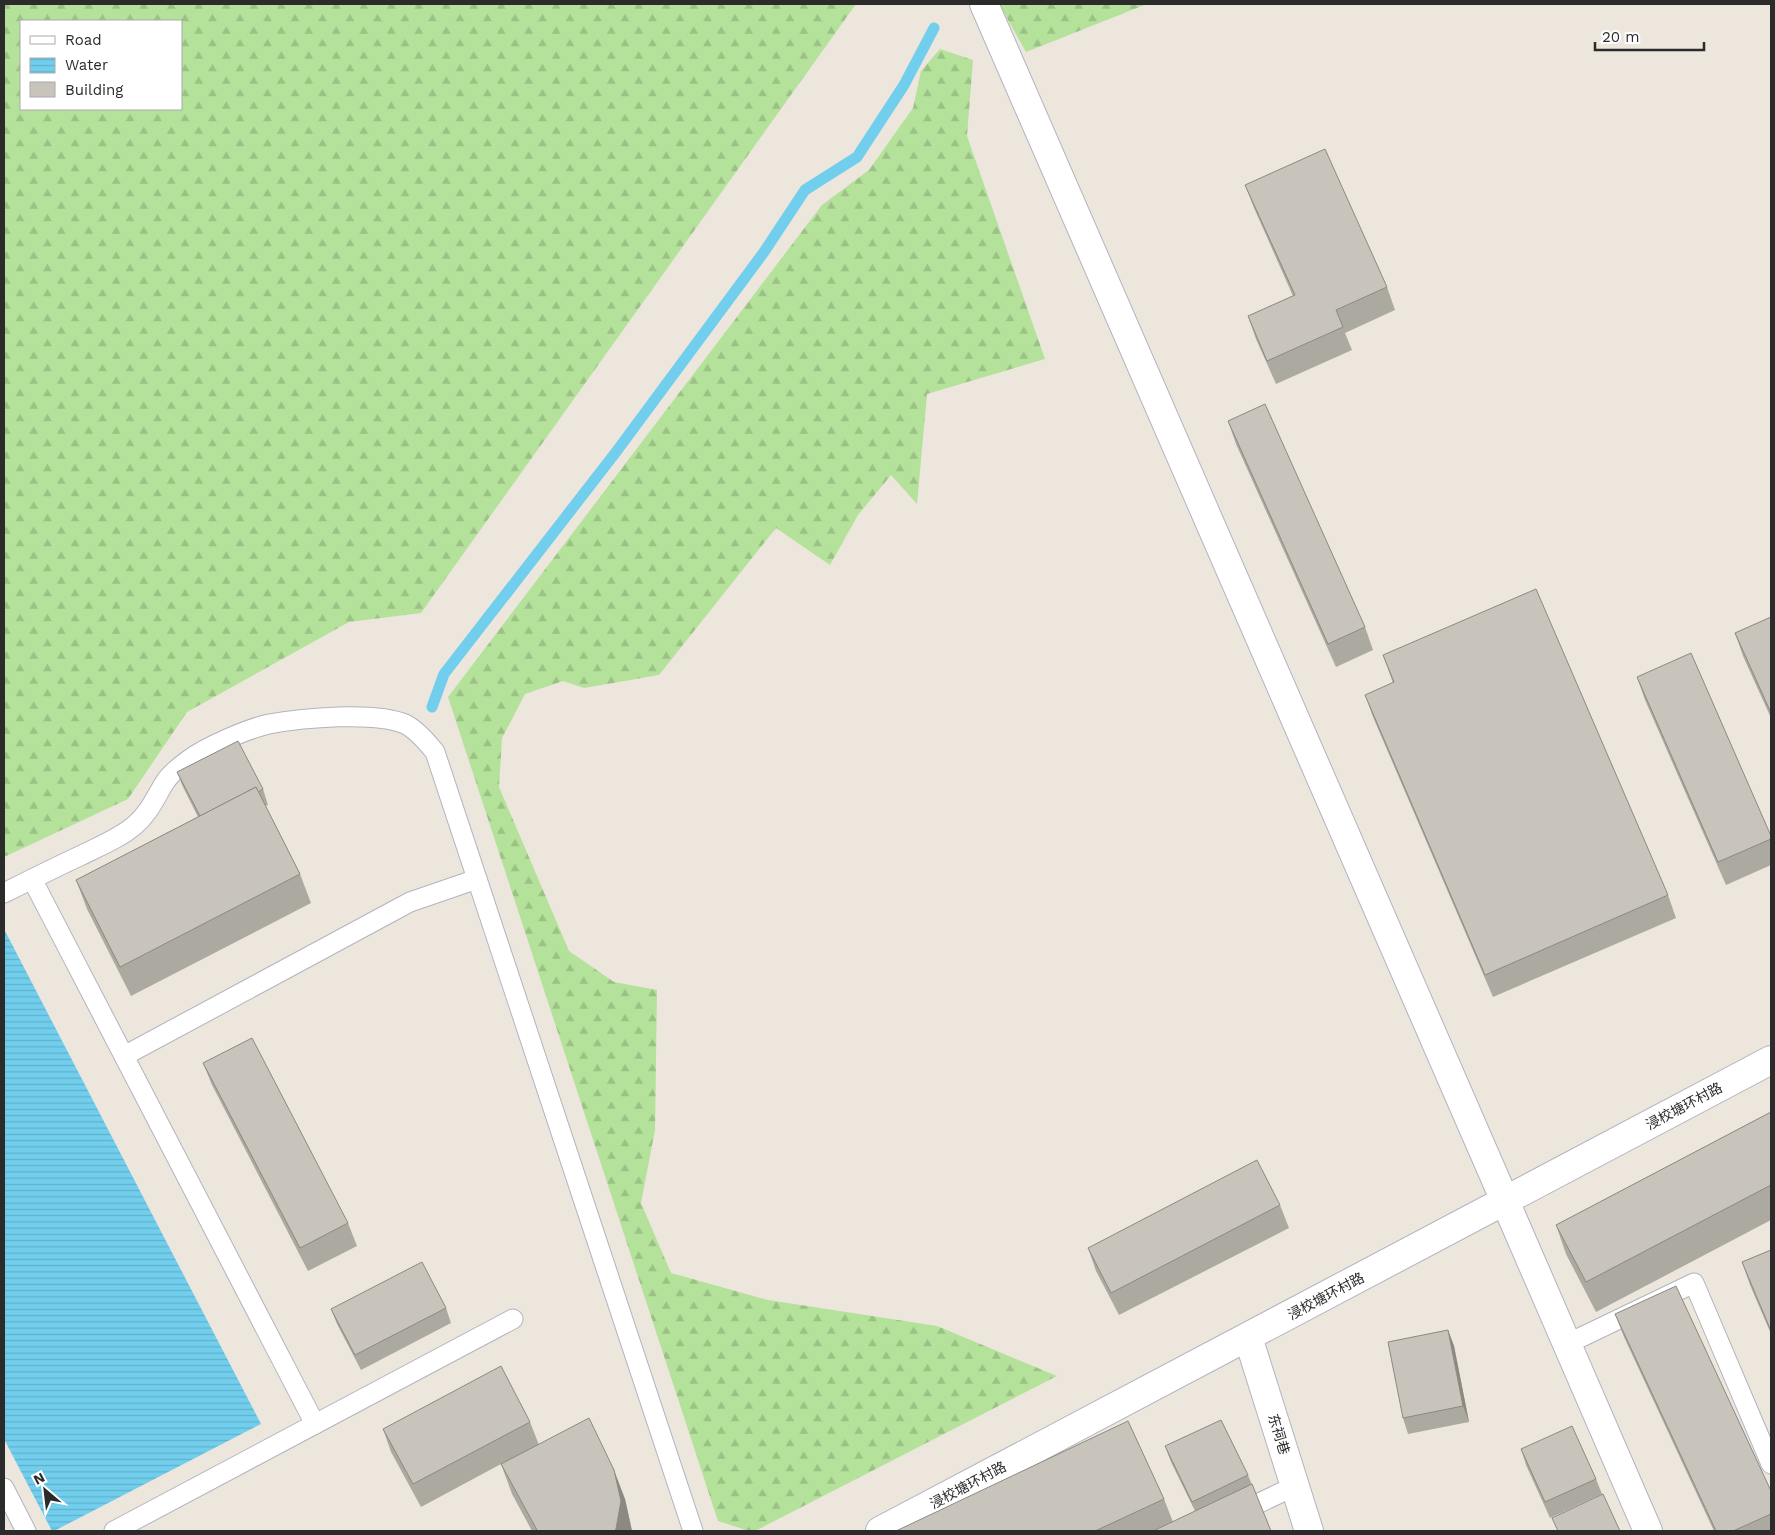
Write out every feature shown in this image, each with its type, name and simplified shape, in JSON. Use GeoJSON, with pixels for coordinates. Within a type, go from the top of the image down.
{"type":"FeatureCollection","features":[{"type":"Feature","properties":{"kind":"street"},"geometry":{"type":"LineString","coordinates":[[984,4],[1648,1531]]}},
{"type":"Feature","properties":{"kind":"street","name":"浸校塘环村路"},"geometry":{"type":"LineString","coordinates":[[880,1531],[1771,1060]]}},
{"type":"Feature","properties":{"kind":"street","name":"东祠巷"},"geometry":{"type":"LineString","coordinates":[[1248,1337],[1309,1531]]}},
{"type":"Feature","properties":{"kind":"lane"},"geometry":{"type":"LineString","coordinates":[[4,893],[113,839],[134,825],[152,806],[166,780],[189,759],[226,740],[268,724],[312,719],[358,717],[382,719],[405,724],[421,736],[435,752],[693,1531]]}},
{"type":"Feature","properties":{"kind":"lane"},"geometry":{"type":"LineString","coordinates":[[32,879],[315,1424]]}},
{"type":"Feature","properties":{"kind":"lane"},"geometry":{"type":"LineString","coordinates":[[124,1056],[410,902],[478,879]]}},
{"type":"Feature","properties":{"kind":"lane"},"geometry":{"type":"LineString","coordinates":[[1567,1344],[1694,1283],[1771,1464]]}},
{"type":"Feature","properties":{"kind":"lane"},"geometry":{"type":"LineString","coordinates":[[114,1531],[513,1319]]}},
{"type":"Feature","properties":{"kind":"lane"},"geometry":{"type":"LineString","coordinates":[[1200,1531],[1295,1486]]}},
{"type":"Feature","properties":{"kind":"lane"},"geometry":{"type":"LineString","coordinates":[[4,1488],[26,1531]]}},
{"type":"Feature","properties":{"kind":"green space"},"geometry":{"type":"Polygon","coordinates":[[[4,4],[856,4],[421,613],[349,622],[187,712],[128,799],[4,857],[4,4]]]}},
{"type":"Feature","properties":{"kind":"green space"},"geometry":{"type":"Polygon","coordinates":[[[999,4],[1147,4],[1026,52],[999,4]]]}},
{"type":"Feature","properties":{"kind":"green space"},"geometry":{"type":"Polygon","coordinates":[[[940,49],[973,60],[967,136],[1045,359],[927,394],[917,504],[891,475],[858,515],[830,565],[776,528],[659,675],[584,688],[563,681],[525,694],[502,738],[499,787],[569,951],[614,982],[657,990],[655,1130],[641,1203],[671,1273],[768,1300],[937,1326],[1057,1376],[755,1531],[749,1531],[718,1521],[448,697],[822,205],[869,170],[913,108],[921,71],[940,49]]]}},
{"type":"Feature","properties":{"kind":"water"},"geometry":{"type":"Polygon","coordinates":[[[4,929],[261,1424],[54,1531],[52,1531],[4,1439],[4,929]]]}},
{"type":"Feature","properties":{"kind":"building"},"geometry":{"type":"Polygon","coordinates":[[[1325,149],[1387,287],[1336,310],[1343,327],[1267,361],[1248,316],[1295,295],[1245,185],[1325,149]]]}},
{"type":"Feature","properties":{"kind":"building"},"geometry":{"type":"Polygon","coordinates":[[[1265,404],[1365,627],[1328,644],[1228,421],[1265,404]]]}},
{"type":"Feature","properties":{"kind":"building"},"geometry":{"type":"Polygon","coordinates":[[[1536,589],[1668,895],[1485,975],[1365,695],[1394,682],[1383,655],[1536,589]]]}},
{"type":"Feature","properties":{"kind":"building"},"geometry":{"type":"Polygon","coordinates":[[[1771,617],[1771,713],[1735,633],[1771,617]]]}},
{"type":"Feature","properties":{"kind":"building"},"geometry":{"type":"Polygon","coordinates":[[[1691,653],[1771,836],[1771,839],[1718,862],[1637,677],[1691,653]]]}},
{"type":"Feature","properties":{"kind":"building"},"geometry":{"type":"Polygon","coordinates":[[[238,741],[263,789],[258,792],[256,787],[200,816],[177,772],[238,741]]]}},
{"type":"Feature","properties":{"kind":"building"},"geometry":{"type":"Polygon","coordinates":[[[256,787],[300,874],[120,967],[76,880],[256,787]]]}},
{"type":"Feature","properties":{"kind":"building"},"geometry":{"type":"Polygon","coordinates":[[[252,1038],[348,1223],[300,1248],[203,1063],[252,1038]]]}},
{"type":"Feature","properties":{"kind":"building"},"geometry":{"type":"Polygon","coordinates":[[[1771,1112],[1771,1185],[1586,1282],[1556,1225],[1771,1112]]]}},
{"type":"Feature","properties":{"kind":"building"},"geometry":{"type":"Polygon","coordinates":[[[1257,1160],[1280,1205],[1111,1293],[1088,1248],[1257,1160]]]}},
{"type":"Feature","properties":{"kind":"building"},"geometry":{"type":"Polygon","coordinates":[[[1771,1250],[1771,1331],[1742,1262],[1771,1250]]]}},
{"type":"Feature","properties":{"kind":"building"},"geometry":{"type":"Polygon","coordinates":[[[422,1262],[446,1308],[355,1355],[331,1309],[422,1262]]]}},
{"type":"Feature","properties":{"kind":"building"},"geometry":{"type":"Polygon","coordinates":[[[1676,1286],[1771,1491],[1771,1514],[1733,1531],[1716,1531],[1615,1314],[1676,1286]]]}},
{"type":"Feature","properties":{"kind":"building"},"geometry":{"type":"Polygon","coordinates":[[[1448,1330],[1463,1406],[1403,1418],[1388,1342],[1448,1330]]]}},
{"type":"Feature","properties":{"kind":"building"},"geometry":{"type":"Polygon","coordinates":[[[501,1366],[530,1422],[413,1484],[383,1429],[501,1366]]]}},
{"type":"Feature","properties":{"kind":"building"},"geometry":{"type":"Polygon","coordinates":[[[589,1418],[614,1470],[621,1501],[616,1529],[614,1531],[534,1531],[537,1530],[501,1464],[589,1418]]]}},
{"type":"Feature","properties":{"kind":"building"},"geometry":{"type":"Polygon","coordinates":[[[1221,1420],[1248,1475],[1192,1502],[1165,1446],[1221,1420]]]}},
{"type":"Feature","properties":{"kind":"building"},"geometry":{"type":"Polygon","coordinates":[[[1128,1421],[1164,1499],[1095,1531],[896,1531],[1128,1421]]]}},
{"type":"Feature","properties":{"kind":"building"},"geometry":{"type":"Polygon","coordinates":[[[1572,1426],[1596,1479],[1545,1502],[1521,1449],[1572,1426]]]}},
{"type":"Feature","properties":{"kind":"building"},"geometry":{"type":"Polygon","coordinates":[[[1252,1484],[1271,1531],[1153,1531],[1252,1484]]]}},
{"type":"Feature","properties":{"kind":"building"},"geometry":{"type":"Polygon","coordinates":[[[1603,1494],[1620,1531],[1558,1531],[1552,1518],[1603,1494]]]}},
{"type":"Feature","properties":{"kind":"waterway"},"geometry":{"type":"LineString","coordinates":[[432,707],[444,674],[616,452],[764,252],[805,190],[857,157],[904,85],[934,28]]}}]}
